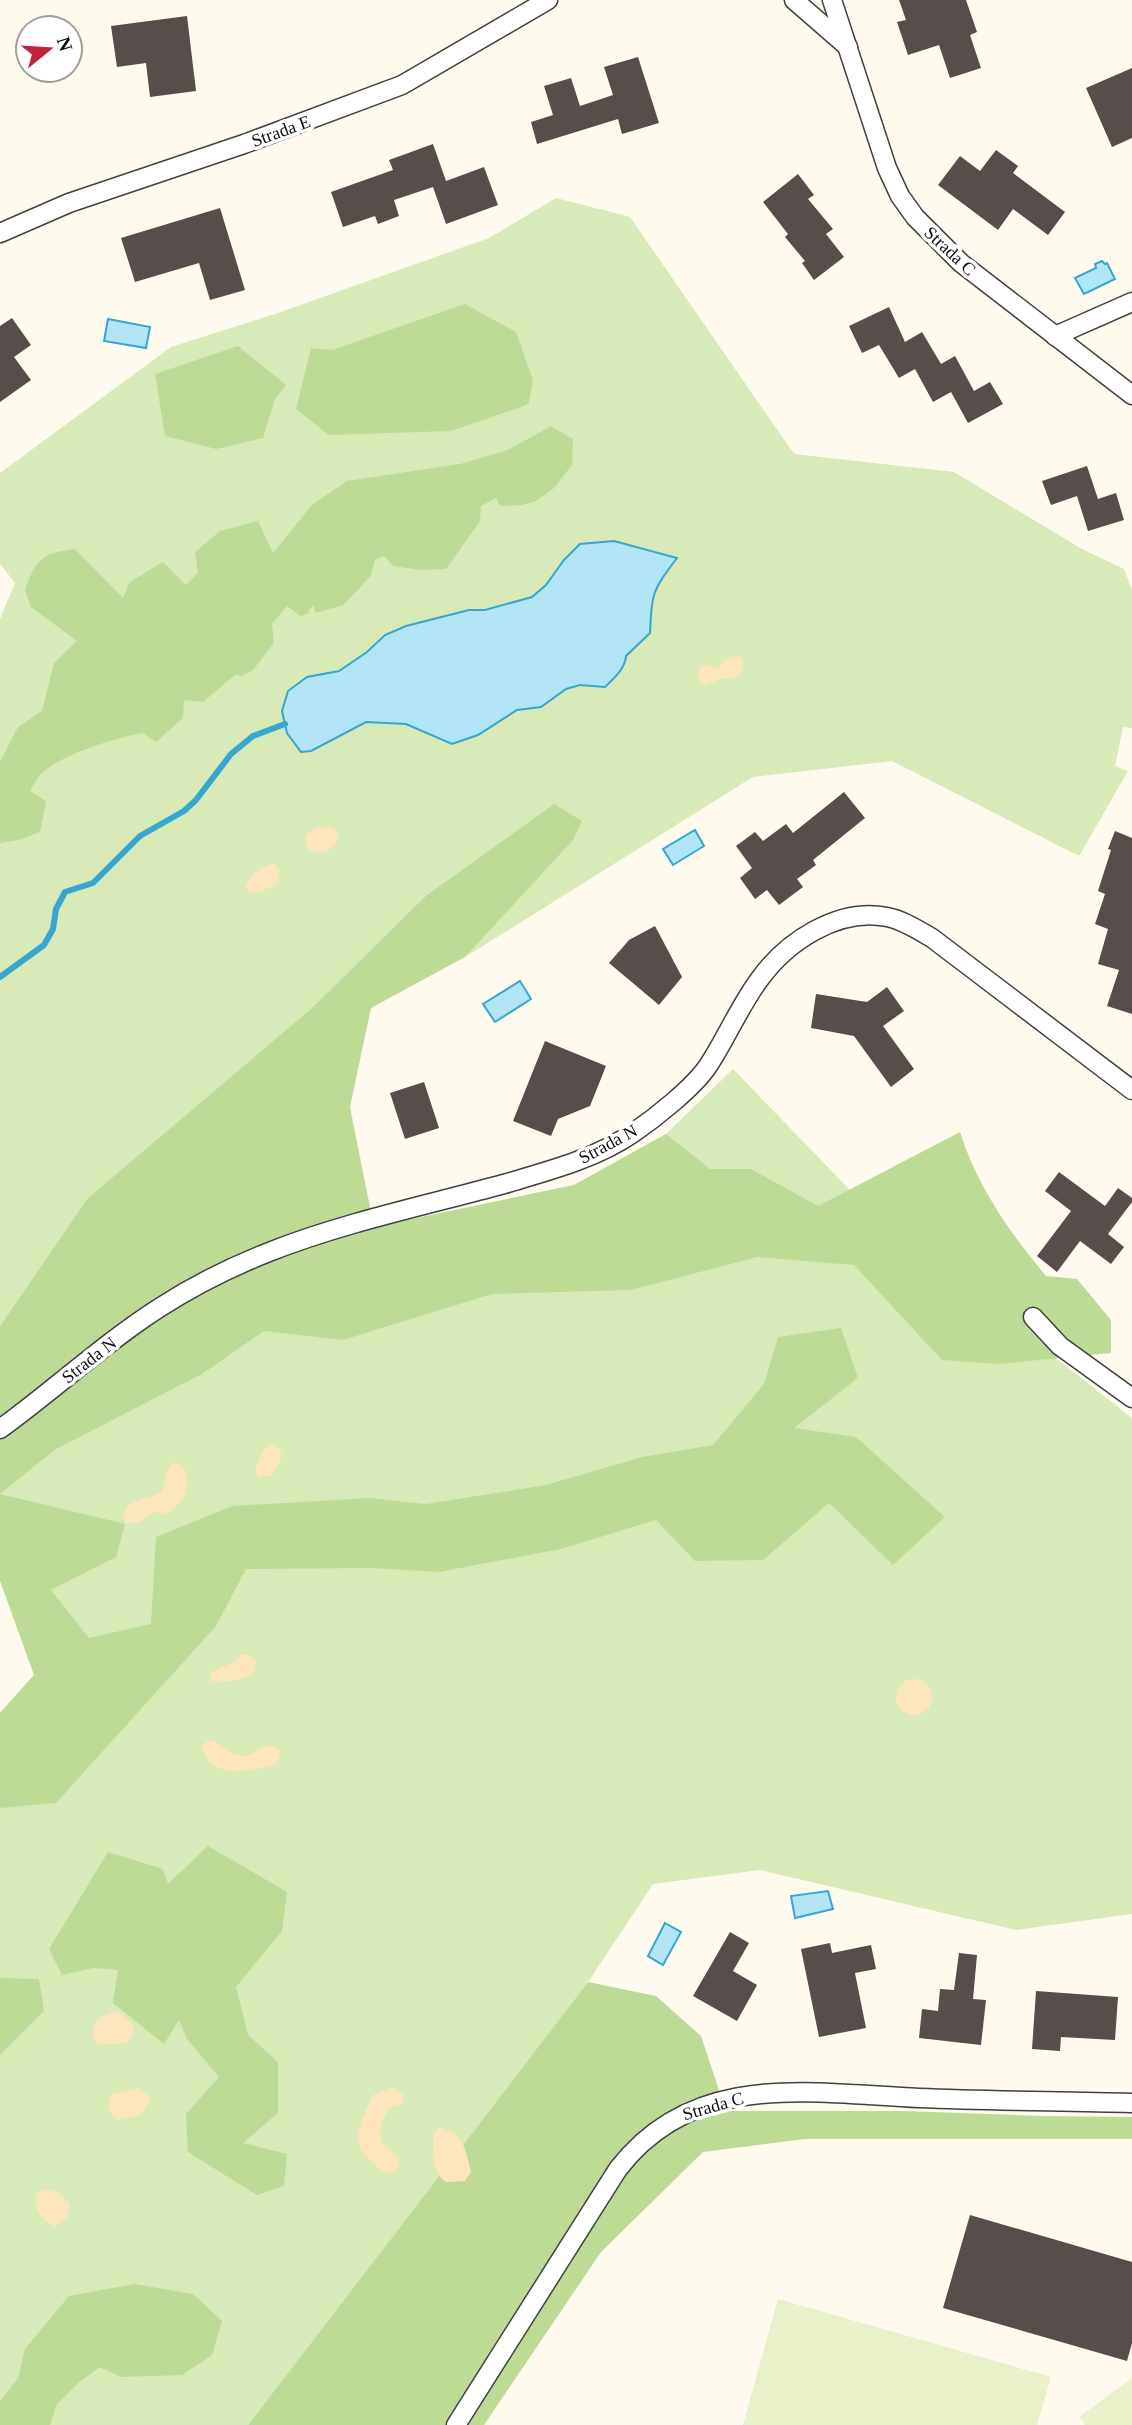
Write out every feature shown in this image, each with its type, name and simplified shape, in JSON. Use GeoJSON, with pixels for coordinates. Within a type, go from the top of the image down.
{"type":"FeatureCollection","features":[{"type":"Feature","properties":{"kind":"street","name":"Strada E"},"geometry":{"type":"LineString","coordinates":[[0,233],[69,203],[244,144],[402,85],[548,0]]}},
{"type":"Feature","properties":{"kind":"street"},"geometry":{"type":"LineString","coordinates":[[794,0],[848,47]]}},
{"type":"Feature","properties":{"kind":"street","name":"Strada C"},"geometry":{"type":"LineString","coordinates":[[832,0],[887,168],[909,209],[927,231],[961,263],[1132,395]]}},
{"type":"Feature","properties":{"kind":"street"},"geometry":{"type":"LineString","coordinates":[[1055,336],[1132,302]]}},
{"type":"Feature","properties":{"kind":"street","name":"Strada N"},"geometry":{"type":"LineString","coordinates":[[0,1429],[138,1322],[233,1267],[309,1238],[548,1171],[594,1154],[633,1134],[666,1108],[706,1069],[754,987],[775,961],[805,937],[846,917],[886,916],[932,938],[1132,1090]]}},
{"type":"Feature","properties":{"kind":"street"},"geometry":{"type":"LineString","coordinates":[[1033,1317],[1060,1346],[1132,1398]]}},
{"type":"Feature","properties":{"kind":"street","name":"Strada C"},"geometry":{"type":"LineString","coordinates":[[456,2425],[618,2169],[638,2144],[675,2117],[723,2100],[799,2091],[917,2098],[1132,2103]]}},
{"type":"Feature","properties":{"kind":"green space"},"geometry":{"type":"Polygon","coordinates":[[[556,198],[630,217],[794,454],[954,472],[1082,549],[1124,569],[1132,590],[1132,728],[1123,727],[1115,766],[1128,771],[1079,856],[892,761],[753,777],[465,957],[379,1003],[87,1199],[0,1326],[0,619],[15,583],[0,564],[0,473],[171,347],[278,313],[489,238],[556,198]]]}},
{"type":"Feature","properties":{"kind":"green space"},"geometry":{"type":"Polygon","coordinates":[[[465,304],[516,332],[533,380],[529,403],[451,431],[329,435],[296,409],[311,348],[332,350],[465,304]]]}},
{"type":"Feature","properties":{"kind":"green space"},"geometry":{"type":"Polygon","coordinates":[[[238,346],[286,385],[275,399],[263,438],[216,449],[165,436],[155,374],[238,346]]]}},
{"type":"Feature","properties":{"kind":"green space"},"geometry":{"type":"Polygon","coordinates":[[[551,426],[573,439],[572,465],[553,489],[536,501],[522,505],[500,506],[496,498],[481,506],[480,521],[446,569],[421,570],[393,566],[384,556],[375,560],[370,577],[343,605],[316,613],[313,605],[307,614],[301,616],[287,606],[272,624],[274,643],[253,670],[242,676],[235,675],[203,702],[184,700],[183,718],[156,742],[143,733],[132,735],[90,748],[51,766],[40,775],[30,791],[46,801],[40,832],[19,840],[0,843],[0,762],[18,727],[42,711],[54,663],[77,641],[31,607],[25,590],[33,571],[42,559],[75,549],[123,598],[130,582],[163,562],[186,585],[198,573],[195,552],[220,531],[258,521],[273,553],[312,505],[347,481],[460,464],[508,450],[551,426]]]}},
{"type":"Feature","properties":{"kind":"green space"},"geometry":{"type":"Polygon","coordinates":[[[554,804],[582,821],[573,840],[465,957],[371,1008],[350,1107],[374,1227],[574,1185],[666,1134],[710,1169],[751,1169],[818,1206],[960,1132],[985,1190],[1007,1226],[1033,1260],[1046,1276],[1077,1279],[1111,1320],[1111,1353],[999,1364],[942,1360],[854,1265],[757,1257],[631,1290],[492,1294],[343,1340],[264,1331],[202,1374],[56,1449],[0,1494],[0,1326],[87,1199],[311,1009],[426,896],[554,804]]]}},
{"type":"Feature","properties":{"kind":"green space"},"geometry":{"type":"Polygon","coordinates":[[[733,1069],[874,1215],[1132,1418],[1132,1914],[1016,1930],[760,1870],[653,1884],[588,1982],[248,2425],[0,2425],[0,1713],[34,1675],[0,1495],[0,1458],[374,1227],[574,1185],[666,1134],[733,1069]]]}},
{"type":"Feature","properties":{"kind":"green space"},"geometry":{"type":"Polygon","coordinates":[[[841,1328],[858,1378],[794,1428],[856,1437],[945,1517],[893,1565],[829,1503],[763,1560],[695,1561],[656,1520],[561,1549],[439,1572],[370,1568],[246,1569],[216,1626],[56,1803],[0,1808],[0,1713],[34,1675],[0,1581],[0,1494],[125,1524],[116,1557],[51,1590],[89,1638],[151,1624],[156,1537],[232,1506],[370,1498],[426,1504],[546,1485],[642,1457],[713,1445],[764,1384],[778,1337],[841,1328]]]}},
{"type":"Feature","properties":{"kind":"green space"},"geometry":{"type":"Polygon","coordinates":[[[208,1846],[287,1892],[282,1931],[236,1987],[248,2035],[278,2062],[278,2113],[243,2143],[287,2154],[284,2186],[257,2195],[188,2152],[186,2114],[219,2077],[187,2039],[179,2020],[164,2044],[113,2003],[118,1970],[94,1968],[62,1975],[49,1949],[108,1852],[163,1869],[168,1884],[208,1846]]]}},
{"type":"Feature","properties":{"kind":"green space"},"geometry":{"type":"Polygon","coordinates":[[[0,1978],[39,1979],[44,2011],[0,2055],[0,1978]]]}},
{"type":"Feature","properties":{"kind":"green space"},"geometry":{"type":"Polygon","coordinates":[[[588,1982],[656,1996],[701,2036],[726,2111],[903,2111],[1132,2117],[1132,2139],[805,2139],[703,2152],[601,2252],[484,2425],[248,2425],[588,1982]]]}},
{"type":"Feature","properties":{"kind":"green space"},"geometry":{"type":"Polygon","coordinates":[[[134,2284],[193,2294],[222,2321],[212,2355],[182,2375],[121,2377],[100,2367],[79,2382],[57,2404],[50,2425],[0,2425],[0,2401],[18,2378],[25,2349],[69,2296],[134,2284]]]}},
{"type":"Feature","properties":{"kind":"green space"},"geometry":{"type":"Polygon","coordinates":[[[778,2299],[1051,2377],[1037,2425],[743,2425],[778,2299]]]}},
{"type":"Feature","properties":{"kind":"green space"},"geometry":{"type":"Polygon","coordinates":[[[1132,2378],[1132,2425],[1085,2425],[1079,2417],[1132,2378]]]}},
{"type":"Feature","properties":{"kind":"sand"},"geometry":{"type":"Polygon","coordinates":[[[733,656],[741,657],[744,663],[737,676],[705,685],[697,679],[700,667],[707,665],[718,669],[724,660],[733,656]]]}},
{"type":"Feature","properties":{"kind":"sand"},"geometry":{"type":"Polygon","coordinates":[[[321,827],[334,828],[339,837],[337,842],[326,851],[308,849],[305,837],[312,830],[321,827]]]}},
{"type":"Feature","properties":{"kind":"sand"},"geometry":{"type":"Polygon","coordinates":[[[274,864],[280,871],[278,883],[260,892],[249,893],[246,888],[253,875],[265,866],[274,864]]]}},
{"type":"Feature","properties":{"kind":"sand"},"geometry":{"type":"Polygon","coordinates":[[[272,1444],[279,1449],[282,1456],[272,1476],[258,1477],[255,1469],[263,1451],[272,1444]]]}},
{"type":"Feature","properties":{"kind":"sand"},"geometry":{"type":"Polygon","coordinates":[[[172,1463],[184,1467],[187,1482],[185,1495],[165,1514],[153,1512],[139,1523],[126,1523],[123,1517],[128,1506],[161,1492],[167,1470],[172,1463]]]}},
{"type":"Feature","properties":{"kind":"sand"},"geometry":{"type":"Polygon","coordinates":[[[242,1654],[250,1655],[256,1662],[254,1672],[233,1681],[211,1681],[211,1672],[230,1664],[242,1654]]]}},
{"type":"Feature","properties":{"kind":"sand"},"geometry":{"type":"Polygon","coordinates":[[[914,1679],[927,1684],[932,1697],[927,1710],[914,1715],[901,1710],[896,1697],[901,1684],[914,1679]]]}},
{"type":"Feature","properties":{"kind":"sand"},"geometry":{"type":"Polygon","coordinates":[[[209,1740],[230,1752],[244,1756],[274,1746],[279,1749],[280,1756],[275,1764],[266,1768],[226,1770],[213,1765],[204,1754],[202,1746],[209,1740]]]}},
{"type":"Feature","properties":{"kind":"sand"},"geometry":{"type":"Polygon","coordinates":[[[118,2011],[130,2021],[134,2031],[127,2043],[97,2045],[93,2035],[95,2022],[118,2011]]]}},
{"type":"Feature","properties":{"kind":"sand"},"geometry":{"type":"Polygon","coordinates":[[[392,2087],[403,2095],[404,2103],[391,2107],[383,2118],[380,2134],[382,2143],[399,2160],[399,2166],[394,2173],[384,2172],[367,2158],[359,2139],[361,2124],[373,2095],[392,2087]]]}},
{"type":"Feature","properties":{"kind":"sand"},"geometry":{"type":"Polygon","coordinates":[[[138,2088],[151,2100],[141,2115],[118,2120],[108,2111],[111,2094],[138,2088]]]}},
{"type":"Feature","properties":{"kind":"sand"},"geometry":{"type":"Polygon","coordinates":[[[439,2127],[455,2135],[463,2144],[471,2172],[465,2181],[446,2182],[437,2172],[433,2134],[439,2127]]]}},
{"type":"Feature","properties":{"kind":"sand"},"geometry":{"type":"Polygon","coordinates":[[[47,2189],[58,2192],[70,2204],[67,2217],[55,2227],[42,2217],[36,2205],[36,2193],[47,2189]]]}},
{"type":"Feature","properties":{"kind":"water"},"geometry":{"type":"Polygon","coordinates":[[[1102,261],[1107,263],[1115,279],[1084,294],[1075,278],[1096,268],[1095,264],[1102,261]]]}},
{"type":"Feature","properties":{"kind":"water"},"geometry":{"type":"Polygon","coordinates":[[[108,319],[150,327],[146,348],[104,341],[108,319]]]}},
{"type":"Feature","properties":{"kind":"water"},"geometry":{"type":"Polygon","coordinates":[[[614,541],[677,558],[655,593],[650,633],[626,656],[621,669],[605,687],[580,685],[566,689],[541,707],[517,710],[478,735],[452,744],[406,724],[366,722],[311,751],[301,752],[287,733],[282,711],[288,691],[307,677],[339,671],[367,652],[385,635],[406,626],[469,610],[485,610],[532,597],[546,585],[564,560],[580,544],[614,541]]]}},
{"type":"Feature","properties":{"kind":"water"},"geometry":{"type":"Polygon","coordinates":[[[695,830],[704,846],[673,865],[663,849],[695,830]]]}},
{"type":"Feature","properties":{"kind":"water"},"geometry":{"type":"Polygon","coordinates":[[[520,981],[531,999],[495,1022],[483,1004],[520,981]]]}},
{"type":"Feature","properties":{"kind":"water"},"geometry":{"type":"Polygon","coordinates":[[[828,1891],[833,1909],[795,1918],[791,1896],[828,1891]]]}},
{"type":"Feature","properties":{"kind":"water"},"geometry":{"type":"Polygon","coordinates":[[[665,1923],[681,1932],[663,1965],[648,1956],[665,1923]]]}},
{"type":"Feature","properties":{"kind":"building"},"geometry":{"type":"Polygon","coordinates":[[[899,0],[966,0],[977,32],[970,35],[981,68],[950,78],[939,45],[908,55],[897,22],[906,20],[899,0]]]}},
{"type":"Feature","properties":{"kind":"building"},"geometry":{"type":"Polygon","coordinates":[[[187,16],[196,91],[150,97],[146,63],[117,67],[111,26],[187,16]]]}},
{"type":"Feature","properties":{"kind":"building"},"geometry":{"type":"Polygon","coordinates":[[[638,57],[659,123],[622,134],[618,119],[537,144],[531,122],[553,115],[544,86],[571,78],[580,106],[613,95],[604,67],[638,57]]]}},
{"type":"Feature","properties":{"kind":"building"},"geometry":{"type":"Polygon","coordinates":[[[1132,68],[1132,138],[1112,147],[1086,88],[1132,68]]]}},
{"type":"Feature","properties":{"kind":"building"},"geometry":{"type":"Polygon","coordinates":[[[433,144],[446,181],[484,167],[498,205],[446,224],[433,187],[394,200],[399,216],[378,224],[375,216],[343,227],[331,192],[393,170],[389,160],[433,144]]]}},
{"type":"Feature","properties":{"kind":"building"},"geometry":{"type":"Polygon","coordinates":[[[996,150],[1018,166],[1013,173],[1065,212],[1048,235],[1013,209],[998,230],[938,185],[960,156],[980,171],[996,150]]]}},
{"type":"Feature","properties":{"kind":"building"},"geometry":{"type":"Polygon","coordinates":[[[798,174],[814,195],[808,199],[833,229],[826,234],[844,257],[814,280],[802,263],[805,261],[785,237],[788,234],[763,202],[798,174]]]}},
{"type":"Feature","properties":{"kind":"building"},"geometry":{"type":"Polygon","coordinates":[[[220,208],[245,290],[210,300],[199,263],[135,282],[121,238],[220,208]]]}},
{"type":"Feature","properties":{"kind":"building"},"geometry":{"type":"Polygon","coordinates":[[[889,307],[905,342],[922,332],[941,364],[955,356],[974,391],[990,382],[1003,404],[968,423],[951,392],[933,402],[915,369],[899,378],[879,345],[862,353],[849,326],[889,307]]]}},
{"type":"Feature","properties":{"kind":"building"},"geometry":{"type":"Polygon","coordinates":[[[12,318],[31,345],[14,357],[31,380],[0,402],[0,326],[12,318]]]}},
{"type":"Feature","properties":{"kind":"building"},"geometry":{"type":"Polygon","coordinates":[[[1087,466],[1098,499],[1116,493],[1124,520],[1088,531],[1077,496],[1051,505],[1042,481],[1087,466]]]}},
{"type":"Feature","properties":{"kind":"building"},"geometry":{"type":"Polygon","coordinates":[[[844,792],[865,818],[813,860],[816,865],[797,879],[803,887],[779,905],[767,890],[755,899],[740,878],[752,868],[736,846],[755,832],[763,841],[786,824],[793,833],[844,792]]]}},
{"type":"Feature","properties":{"kind":"building"},"geometry":{"type":"Polygon","coordinates":[[[1115,831],[1132,838],[1132,1014],[1107,1006],[1119,970],[1098,964],[1108,929],[1095,924],[1105,894],[1098,891],[1115,831]]]}},
{"type":"Feature","properties":{"kind":"building"},"geometry":{"type":"Polygon","coordinates":[[[655,926],[682,977],[659,1005],[609,963],[629,940],[655,926]]]}},
{"type":"Feature","properties":{"kind":"building"},"geometry":{"type":"Polygon","coordinates":[[[887,987],[904,1011],[883,1026],[914,1069],[891,1087],[854,1036],[811,1028],[816,994],[867,1002],[887,987]]]}},
{"type":"Feature","properties":{"kind":"building"},"geometry":{"type":"Polygon","coordinates":[[[545,1041],[606,1066],[590,1106],[558,1119],[551,1136],[513,1121],[545,1041]]]}},
{"type":"Feature","properties":{"kind":"building"},"geometry":{"type":"Polygon","coordinates":[[[424,1082],[439,1128],[405,1139],[390,1093],[424,1082]]]}},
{"type":"Feature","properties":{"kind":"building"},"geometry":{"type":"Polygon","coordinates":[[[1059,1172],[1105,1206],[1118,1188],[1132,1198],[1132,1202],[1108,1234],[1124,1247],[1111,1264],[1080,1241],[1057,1272],[1037,1256],[1071,1211],[1045,1191],[1059,1172]]]}},
{"type":"Feature","properties":{"kind":"building"},"geometry":{"type":"Polygon","coordinates":[[[730,1932],[749,1943],[733,1971],[757,1985],[737,2021],[693,1996],[730,1932]]]}},
{"type":"Feature","properties":{"kind":"building"},"geometry":{"type":"Polygon","coordinates":[[[830,1943],[832,1953],[871,1945],[876,1969],[855,1973],[866,2028],[819,2037],[801,1949],[830,1943]]]}},
{"type":"Feature","properties":{"kind":"building"},"geometry":{"type":"Polygon","coordinates":[[[959,1953],[977,1955],[973,1999],[986,2000],[981,2045],[919,2038],[922,2009],[938,2011],[940,1989],[954,1990],[959,1953]]]}},
{"type":"Feature","properties":{"kind":"building"},"geometry":{"type":"Polygon","coordinates":[[[1036,1991],[1118,1997],[1115,2040],[1061,2037],[1060,2051],[1032,2049],[1036,1991]]]}},
{"type":"Feature","properties":{"kind":"building"},"geometry":{"type":"Polygon","coordinates":[[[970,2215],[1132,2262],[1132,2343],[1127,2361],[943,2308],[970,2215]]]}},
{"type":"Feature","properties":{"kind":"waterway"},"geometry":{"type":"LineString","coordinates":[[0,977],[44,945],[53,929],[56,909],[65,892],[93,883],[140,836],[184,811],[196,800],[231,754],[253,736],[285,724]]}}]}
